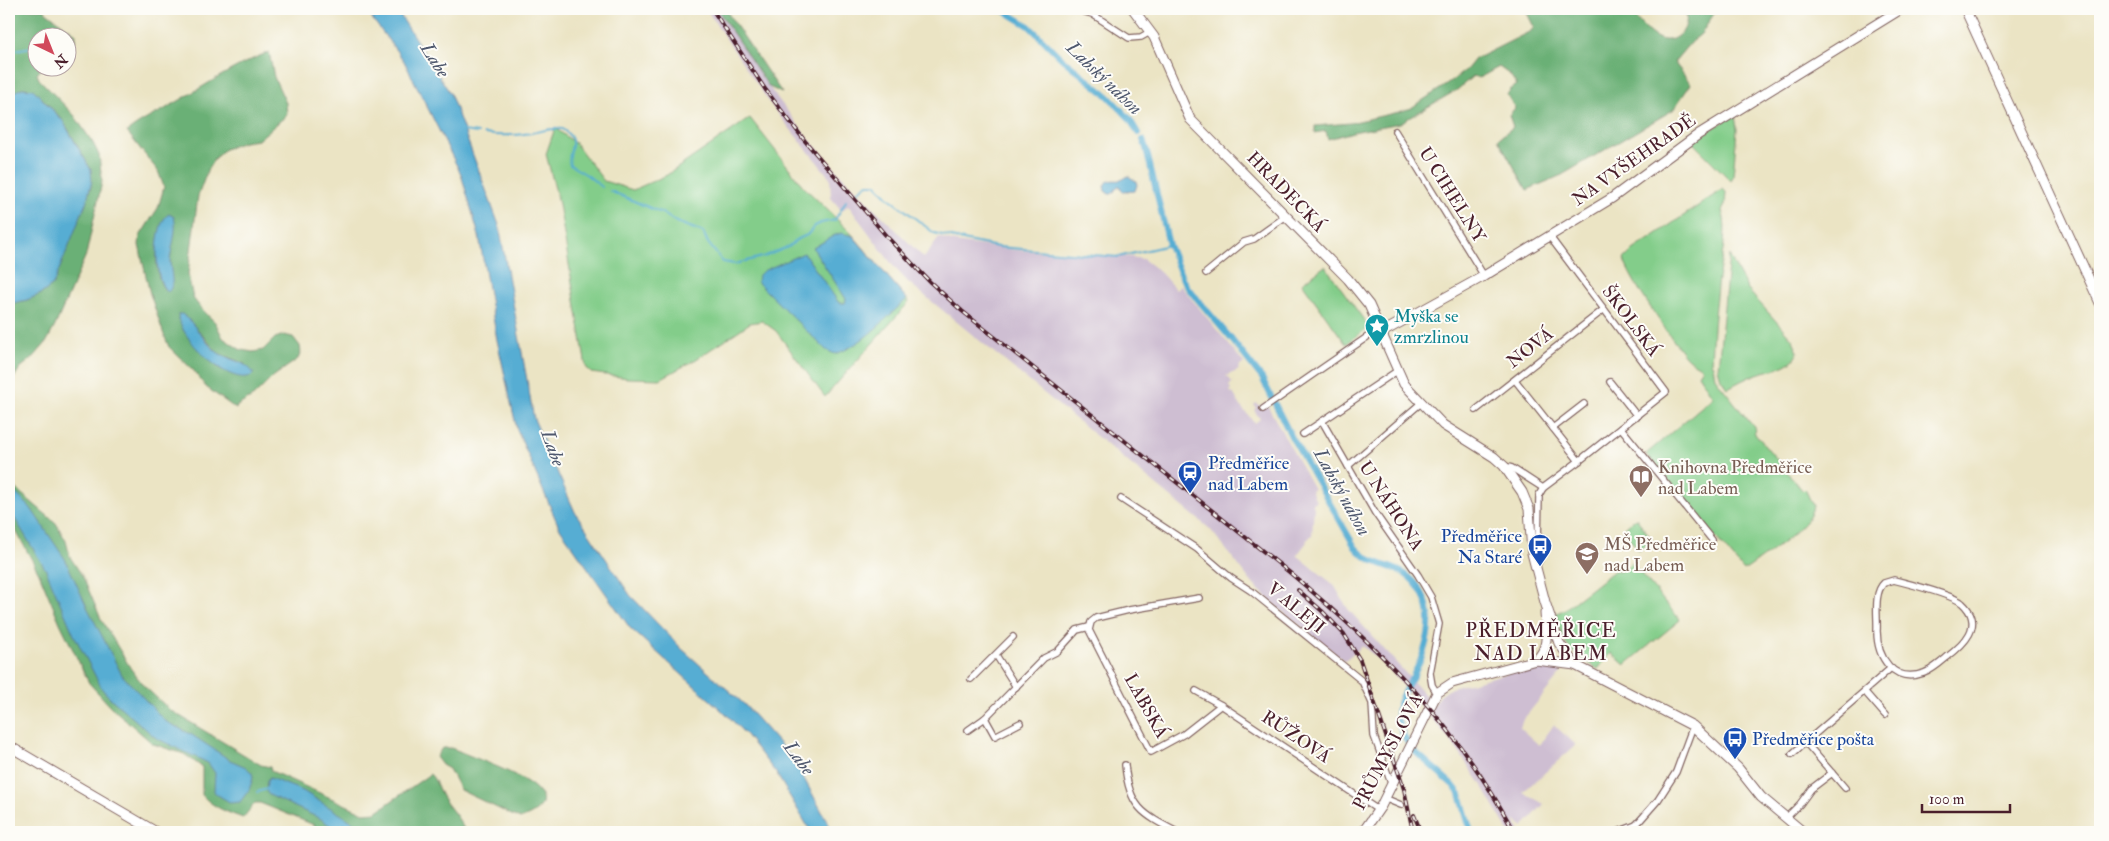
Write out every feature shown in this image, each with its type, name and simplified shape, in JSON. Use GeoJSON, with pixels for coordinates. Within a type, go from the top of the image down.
{"type":"FeatureCollection","features":[{"type":"Feature","properties":{"kind":"street"},"geometry":{"type":"LineString","coordinates":[[1075,9],[1092,14],[1129,38],[1141,37],[1150,32]]}},
{"type":"Feature","properties":{"kind":"street","name":"HRADECKÁ"},"geometry":{"type":"LineString","coordinates":[[1133,9],[1150,32],[1190,119],[1348,279],[1369,306],[1404,384],[1443,425],[1485,451],[1504,466],[1526,499],[1530,519],[1532,553],[1545,602]]}},
{"type":"Feature","properties":{"kind":"street","name":"NA VYŠEHRADĚ"},"geometry":{"type":"LineString","coordinates":[[1381,333],[1550,237],[1612,198],[1699,134],[1901,9]]}},
{"type":"Feature","properties":{"kind":"street"},"geometry":{"type":"LineString","coordinates":[[1965,9],[2100,303]]}},
{"type":"Feature","properties":{"kind":"street","name":"U CIHELNY"},"geometry":{"type":"LineString","coordinates":[[1395,130],[1484,276]]}},
{"type":"Feature","properties":{"kind":"street"},"geometry":{"type":"LineString","coordinates":[[1206,273],[1244,242],[1254,239],[1282,220],[1285,214]]}},
{"type":"Feature","properties":{"kind":"street","name":"ŠKOLSKÁ"},"geometry":{"type":"LineString","coordinates":[[1542,488],[1666,392],[1550,237]]}},
{"type":"Feature","properties":{"kind":"street","name":"NOVÁ"},"geometry":{"type":"LineString","coordinates":[[1476,410],[1603,310]]}},
{"type":"Feature","properties":{"kind":"street"},"geometry":{"type":"LineString","coordinates":[[1264,409],[1373,333],[1381,333]]}},
{"type":"Feature","properties":{"kind":"street"},"geometry":{"type":"LineString","coordinates":[[1303,434],[1397,371]]}},
{"type":"Feature","properties":{"kind":"street"},"geometry":{"type":"LineString","coordinates":[[1515,380],[1579,461]]}},
{"type":"Feature","properties":{"kind":"street"},"geometry":{"type":"LineString","coordinates":[[1610,382],[1637,416]]}},
{"type":"Feature","properties":{"kind":"street"},"geometry":{"type":"LineString","coordinates":[[1348,466],[1421,403]]}},
{"type":"Feature","properties":{"kind":"street"},"geometry":{"type":"LineString","coordinates":[[1553,428],[1584,404]]}},
{"type":"Feature","properties":{"kind":"street","name":"U NÁHONA"},"geometry":{"type":"LineString","coordinates":[[1322,421],[1375,513],[1431,597],[1439,624],[1430,672],[1432,685],[1437,694]]}},
{"type":"Feature","properties":{"kind":"street"},"geometry":{"type":"LineString","coordinates":[[1621,428],[1712,540]]}},
{"type":"Feature","properties":{"kind":"street"},"geometry":{"type":"LineString","coordinates":[[1504,466],[1512,468],[1542,488],[1539,498],[1538,546],[1540,559],[1536,566]]}},
{"type":"Feature","properties":{"kind":"street","name":"V ALEJI"},"geometry":{"type":"LineString","coordinates":[[1121,499],[1197,549],[1231,578],[1252,591],[1362,681],[1372,703],[1374,736],[1391,784]]}},
{"type":"Feature","properties":{"kind":"street"},"geometry":{"type":"LineString","coordinates":[[1896,581],[1953,598],[1965,607],[1970,614],[1972,626],[1969,638],[1963,645],[1932,669],[1922,674],[1906,675],[1891,668],[1881,656],[1877,643],[1878,591],[1884,583],[1896,581]]}},
{"type":"Feature","properties":{"kind":"street"},"geometry":{"type":"LineString","coordinates":[[968,730],[984,718],[1044,658],[1058,651],[1077,630],[1089,628],[1091,622],[1096,618],[1129,610],[1199,598]]}},
{"type":"Feature","properties":{"kind":"street"},"geometry":{"type":"LineString","coordinates":[[1536,660],[1541,656],[1546,645],[1545,602]]}},
{"type":"Feature","properties":{"kind":"street"},"geometry":{"type":"LineString","coordinates":[[1545,602],[1559,643],[1575,665],[1693,726],[1738,768],[1761,797],[1803,832]]}},
{"type":"Feature","properties":{"kind":"street","name":"LABSKÁ"},"geometry":{"type":"LineString","coordinates":[[1089,628],[1151,752],[1184,734],[1221,705]]}},
{"type":"Feature","properties":{"kind":"street"},"geometry":{"type":"LineString","coordinates":[[971,679],[1013,636]]}},
{"type":"Feature","properties":{"kind":"street"},"geometry":{"type":"LineString","coordinates":[[996,655],[1016,687]]}},
{"type":"Feature","properties":{"kind":"street","name":"PRŮMYSLOVÁ"},"geometry":{"type":"LineString","coordinates":[[1362,832],[1378,810],[1415,733],[1437,694],[1452,683],[1536,660],[1575,665]]}},
{"type":"Feature","properties":{"kind":"street"},"geometry":{"type":"LineString","coordinates":[[1792,754],[1891,668]]}},
{"type":"Feature","properties":{"kind":"street","name":"RŮŽOVÁ"},"geometry":{"type":"LineString","coordinates":[[1196,691],[1221,705],[1378,810]]}},
{"type":"Feature","properties":{"kind":"street"},"geometry":{"type":"LineString","coordinates":[[1865,692],[1884,715]]}},
{"type":"Feature","properties":{"kind":"street"},"geometry":{"type":"LineString","coordinates":[[984,718],[995,736],[1020,723]]}},
{"type":"Feature","properties":{"kind":"street"},"geometry":{"type":"LineString","coordinates":[[1618,832],[1636,825],[1658,800],[1676,772],[1693,726]]}},
{"type":"Feature","properties":{"kind":"street"},"geometry":{"type":"LineString","coordinates":[[1806,743],[1844,788]]}},
{"type":"Feature","properties":{"kind":"street"},"geometry":{"type":"LineString","coordinates":[[9,746],[156,832]]}},
{"type":"Feature","properties":{"kind":"street"},"geometry":{"type":"LineString","coordinates":[[1125,765],[1129,791],[1133,799],[1148,817],[1178,832]]}},
{"type":"Feature","properties":{"kind":"street"},"geometry":{"type":"LineString","coordinates":[[1786,818],[1811,789],[1832,773]]}},
{"type":"Feature","properties":{"kind":"street"},"geometry":{"type":"LineString","coordinates":[[1384,798],[1401,805]]}},
{"type":"Feature","properties":{"kind":"street"},"geometry":{"type":"LineString","coordinates":[[1636,825],[1636,832]]}},
{"type":"Feature","properties":{"kind":"shaded area"},"geometry":{"type":"Polygon","coordinates":[[[706,9],[717,9],[769,87],[808,138],[838,172],[924,258],[939,237],[954,242],[1015,250],[1131,257],[1143,259],[1160,272],[1176,290],[1181,286],[1244,363],[1238,368],[1239,370],[1226,376],[1232,383],[1229,386],[1230,391],[1255,423],[1260,419],[1254,410],[1256,408],[1254,405],[1256,403],[1260,406],[1266,403],[1314,489],[1311,490],[1316,501],[1312,504],[1314,507],[1312,535],[1297,555],[1334,585],[1348,609],[1434,705],[1440,696],[1451,688],[1534,666],[1552,667],[1562,672],[1522,721],[1520,728],[1539,745],[1554,725],[1576,745],[1523,792],[1544,804],[1523,827],[1514,820],[1520,832],[1509,832],[1481,784],[1451,741],[1383,662],[1362,646],[1344,661],[1277,607],[1253,584],[1210,529],[908,282],[894,267],[848,205],[842,211],[831,198],[830,178],[774,109],[706,9]]]}},
{"type":"Feature","properties":{"kind":"shaded area"},"geometry":{"type":"Polygon","coordinates":[[[1431,826],[1434,832],[1391,832],[1415,828],[1431,826]]]}},
{"type":"Feature","properties":{"kind":"green space"},"geometry":{"type":"Polygon","coordinates":[[[18,9],[45,9],[46,12],[68,28],[28,28],[28,78],[39,78],[74,115],[99,155],[102,182],[86,255],[55,326],[46,343],[33,358],[20,368],[9,386],[9,304],[27,300],[41,294],[53,285],[91,187],[91,170],[60,117],[33,89],[22,88],[9,95],[9,14],[18,9]]]}},
{"type":"Feature","properties":{"kind":"green space"},"geometry":{"type":"Polygon","coordinates":[[[717,9],[725,9],[782,93],[769,87],[717,9]]]}},
{"type":"Feature","properties":{"kind":"green space"},"geometry":{"type":"Polygon","coordinates":[[[1525,9],[1629,9],[1651,34],[1665,40],[1673,39],[1680,34],[1686,25],[1685,9],[1717,9],[1701,34],[1690,43],[1674,62],[1691,84],[1673,110],[1562,175],[1527,190],[1498,139],[1513,127],[1509,115],[1515,108],[1507,95],[1517,85],[1510,75],[1499,67],[1479,78],[1473,76],[1457,90],[1400,123],[1328,139],[1326,131],[1315,133],[1315,126],[1350,123],[1411,108],[1449,83],[1467,69],[1475,59],[1531,31],[1534,27],[1525,9]]]}},
{"type":"Feature","properties":{"kind":"green space"},"geometry":{"type":"Polygon","coordinates":[[[269,52],[274,77],[286,103],[287,115],[258,140],[244,142],[225,149],[215,158],[208,169],[198,196],[188,274],[193,298],[215,322],[223,338],[241,350],[253,352],[263,350],[275,338],[284,335],[293,337],[300,346],[301,352],[298,359],[274,376],[254,396],[237,406],[236,409],[206,387],[194,371],[169,347],[164,335],[150,294],[139,245],[140,236],[158,208],[164,187],[158,171],[127,132],[142,121],[218,77],[269,52]],[[169,214],[164,220],[159,234],[157,251],[157,270],[166,291],[172,284],[170,262],[174,217],[169,214]],[[188,319],[182,328],[199,350],[220,369],[245,364],[218,353],[188,319]]]}},
{"type":"Feature","properties":{"kind":"green space"},"geometry":{"type":"Polygon","coordinates":[[[1735,115],[1737,129],[1731,181],[1693,143],[1694,140],[1735,115]]]}},
{"type":"Feature","properties":{"kind":"green space"},"geometry":{"type":"Polygon","coordinates":[[[750,118],[803,186],[851,233],[909,302],[825,397],[776,331],[762,321],[750,323],[695,360],[660,379],[628,378],[591,373],[586,367],[559,204],[546,154],[555,128],[576,144],[604,181],[633,190],[667,175],[750,118]]]}},
{"type":"Feature","properties":{"kind":"green space"},"geometry":{"type":"Polygon","coordinates":[[[1723,189],[1726,192],[1725,205],[1722,211],[1725,229],[1716,297],[1711,364],[1713,365],[1718,382],[1756,430],[1754,432],[1803,491],[1805,489],[1813,506],[1810,515],[1794,533],[1773,551],[1744,571],[1646,454],[1713,397],[1698,374],[1702,368],[1686,357],[1671,338],[1642,294],[1624,259],[1633,250],[1723,189]]]}},
{"type":"Feature","properties":{"kind":"green space"},"geometry":{"type":"Polygon","coordinates":[[[1729,255],[1748,290],[1793,340],[1798,352],[1795,358],[1786,365],[1762,372],[1728,388],[1721,379],[1718,368],[1729,255]]]}},
{"type":"Feature","properties":{"kind":"green space"},"geometry":{"type":"Polygon","coordinates":[[[1325,266],[1369,327],[1346,344],[1302,283],[1325,266]]]}},
{"type":"Feature","properties":{"kind":"green space"},"geometry":{"type":"Polygon","coordinates":[[[9,483],[56,523],[66,541],[70,557],[83,577],[101,619],[131,669],[144,686],[170,710],[261,765],[270,767],[271,771],[364,813],[376,812],[430,774],[465,832],[327,832],[324,829],[317,831],[314,825],[260,803],[255,803],[243,818],[211,803],[202,795],[202,767],[184,754],[153,744],[111,707],[89,683],[60,623],[39,573],[9,518],[9,483]]]}},
{"type":"Feature","properties":{"kind":"green space"},"geometry":{"type":"Polygon","coordinates":[[[1636,518],[1652,539],[1639,550],[1622,529],[1636,518]]]}},
{"type":"Feature","properties":{"kind":"green space"},"geometry":{"type":"Polygon","coordinates":[[[1632,563],[1680,620],[1625,665],[1611,653],[1598,669],[1580,658],[1569,648],[1561,634],[1555,614],[1565,609],[1615,570],[1619,572],[1632,563]]]}},
{"type":"Feature","properties":{"kind":"green space"},"geometry":{"type":"Polygon","coordinates":[[[442,748],[451,748],[459,751],[523,779],[536,789],[542,799],[538,809],[520,819],[460,790],[449,769],[442,765],[436,757],[442,748]]]}},
{"type":"Feature","properties":{"kind":"water"},"geometry":{"type":"Polygon","coordinates":[[[365,9],[394,9],[400,15],[450,93],[499,225],[534,419],[575,512],[630,595],[682,649],[744,704],[794,760],[833,832],[811,832],[776,773],[746,735],[729,717],[630,628],[559,527],[517,430],[497,340],[479,236],[461,174],[404,61],[365,9]]]}},
{"type":"Feature","properties":{"kind":"water"},"geometry":{"type":"Polygon","coordinates":[[[22,88],[33,89],[63,121],[91,170],[92,181],[86,203],[53,285],[41,294],[27,300],[9,304],[9,95],[22,88]]]}},
{"type":"Feature","properties":{"kind":"water"},"geometry":{"type":"Polygon","coordinates":[[[1128,176],[1136,181],[1135,191],[1123,192],[1119,185],[1112,194],[1105,191],[1104,186],[1108,182],[1121,180],[1128,176]]]}},
{"type":"Feature","properties":{"kind":"water"},"geometry":{"type":"Polygon","coordinates":[[[169,214],[174,217],[175,233],[170,261],[172,286],[168,292],[159,277],[157,252],[160,228],[164,219],[169,214]]]}},
{"type":"Feature","properties":{"kind":"water"},"geometry":{"type":"Polygon","coordinates":[[[841,233],[853,236],[907,299],[865,338],[835,354],[826,350],[757,282],[758,276],[763,271],[804,253],[839,303],[845,303],[846,299],[813,248],[841,233]]]}},
{"type":"Feature","properties":{"kind":"water"},"geometry":{"type":"Polygon","coordinates":[[[178,314],[182,314],[187,318],[217,352],[242,363],[251,369],[254,374],[244,377],[233,375],[220,369],[196,348],[180,324],[178,314]]]}},
{"type":"Feature","properties":{"kind":"water"},"geometry":{"type":"Polygon","coordinates":[[[9,487],[30,507],[65,559],[122,675],[165,721],[192,735],[230,760],[246,767],[252,773],[253,778],[249,790],[240,802],[231,803],[216,794],[214,791],[215,773],[208,763],[156,738],[102,689],[73,633],[46,570],[9,509],[9,487]]]}},
{"type":"Feature","properties":{"kind":"water"},"geometry":{"type":"Polygon","coordinates":[[[270,778],[303,791],[358,825],[393,832],[339,832],[321,819],[269,795],[266,791],[267,781],[270,778]]]}},
{"type":"Feature","properties":{"kind":"waterway","name":"Labský náhon"},"geometry":{"type":"LineString","coordinates":[[1001,9],[1029,26],[1062,59],[1108,96],[1129,118],[1138,133]]}},
{"type":"Feature","properties":{"kind":"waterway"},"geometry":{"type":"LineString","coordinates":[[9,51],[28,48]]}},
{"type":"Feature","properties":{"kind":"waterway"},"geometry":{"type":"LineString","coordinates":[[484,134],[513,135],[562,129],[568,134],[572,142],[569,159],[570,165],[602,187]]}},
{"type":"Feature","properties":{"kind":"waterway"},"geometry":{"type":"LineString","coordinates":[[463,131],[478,133]]}},
{"type":"Feature","properties":{"kind":"waterway","name":"Labský náhon"},"geometry":{"type":"LineString","coordinates":[[1143,140],[1169,245],[1183,280],[1262,378],[1291,436],[1355,547],[1372,560],[1407,575],[1415,582],[1422,593],[1429,613],[1426,646],[1401,699],[1397,714],[1398,723],[1412,749],[1453,785],[1460,794],[1471,832]]}},
{"type":"Feature","properties":{"kind":"waterway"},"geometry":{"type":"LineString","coordinates":[[857,192],[868,184],[876,184],[888,197],[934,233],[998,247],[1118,257],[1169,245]]}},
{"type":"Feature","properties":{"kind":"waterway"},"geometry":{"type":"LineString","coordinates":[[610,191],[662,213],[676,222],[703,232],[708,243],[723,262],[735,264],[766,256],[790,246],[796,240],[807,235],[815,226],[835,220],[846,201]]}},
{"type":"Feature","properties":{"kind":"waterway"},"geometry":{"type":"LineString","coordinates":[[257,792],[267,789]]}},
{"type":"Feature","properties":{"kind":"railway"},"geometry":{"type":"LineString","coordinates":[[712,9],[765,89],[805,141],[888,238],[930,282],[962,311],[1289,572],[1354,630],[1415,691],[1442,723],[1492,794],[1514,832]]}},
{"type":"Feature","properties":{"kind":"railway"},"geometry":{"type":"LineString","coordinates":[[1298,590],[1344,634],[1360,660],[1404,789],[1413,832]]}},
{"type":"Feature","properties":{"kind":"railway"},"geometry":{"type":"LineString","coordinates":[[1414,815],[1421,832]]}},
{"type":"Feature","properties":{"kind":"place","name":"Myška se zmrzlinou"},"geometry":{"type":"Point","coordinates":[1377,347]}},
{"type":"Feature","properties":{"kind":"place","name":"Předměřice nad Labem"},"geometry":{"type":"Point","coordinates":[1190,494]}},
{"type":"Feature","properties":{"kind":"place","name":"Knihovna Předměřice nad Labem"},"geometry":{"type":"Point","coordinates":[1641,498]}},
{"type":"Feature","properties":{"kind":"place","name":"Předměřice Na Staré"},"geometry":{"type":"Point","coordinates":[1540,567]}},
{"type":"Feature","properties":{"kind":"place","name":"MŠ Předměřice nad Labem"},"geometry":{"type":"Point","coordinates":[1587,575]}},
{"type":"Feature","properties":{"kind":"place","name":"Předměřice pošta"},"geometry":{"type":"Point","coordinates":[1735,760]}},
{"type":"Feature","properties":{"kind":"district","name":"PŘEDMĚŘICE NAD LABEM"},"geometry":{"type":"Point","coordinates":[1541,642]}},
{"type":"Feature","properties":{"kind":"water label","name":"Labe"},"geometry":{"type":"Point","coordinates":[435,60]}},
{"type":"Feature","properties":{"kind":"water label","name":"Labe"},"geometry":{"type":"Point","coordinates":[553,448]}},
{"type":"Feature","properties":{"kind":"water label","name":"Labe"},"geometry":{"type":"Point","coordinates":[799,758]}}]}
